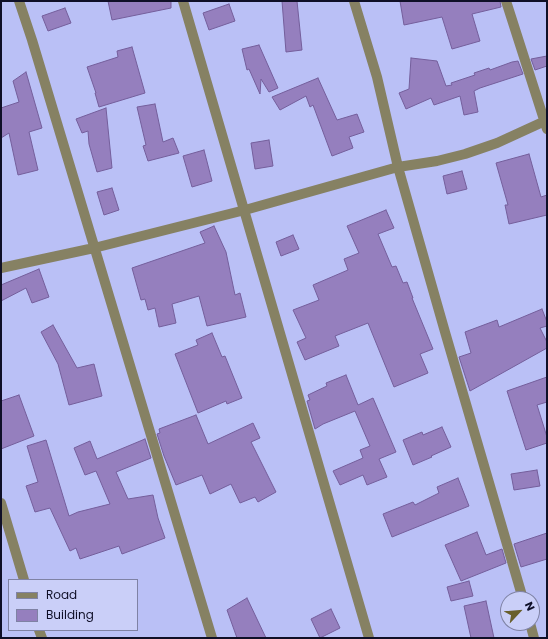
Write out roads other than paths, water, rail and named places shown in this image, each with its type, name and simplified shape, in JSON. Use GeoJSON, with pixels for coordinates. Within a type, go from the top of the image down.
{"type":"FeatureCollection","features":[{"type":"Feature","properties":{"kind":"street"},"geometry":{"type":"LineString","coordinates":[[18,1],[32,40],[212,638]]}},
{"type":"Feature","properties":{"kind":"street"},"geometry":{"type":"LineString","coordinates":[[183,1],[369,638]]}},
{"type":"Feature","properties":{"kind":"street"},"geometry":{"type":"LineString","coordinates":[[354,1],[377,77],[398,167],[442,325],[521,591]]}},
{"type":"Feature","properties":{"kind":"street"},"geometry":{"type":"LineString","coordinates":[[1,268],[94,248],[245,210],[398,167],[437,162],[497,143],[546,124],[506,1]]}},
{"type":"Feature","properties":{"kind":"street"},"geometry":{"type":"LineString","coordinates":[[1,503],[24,579]]}}]}
